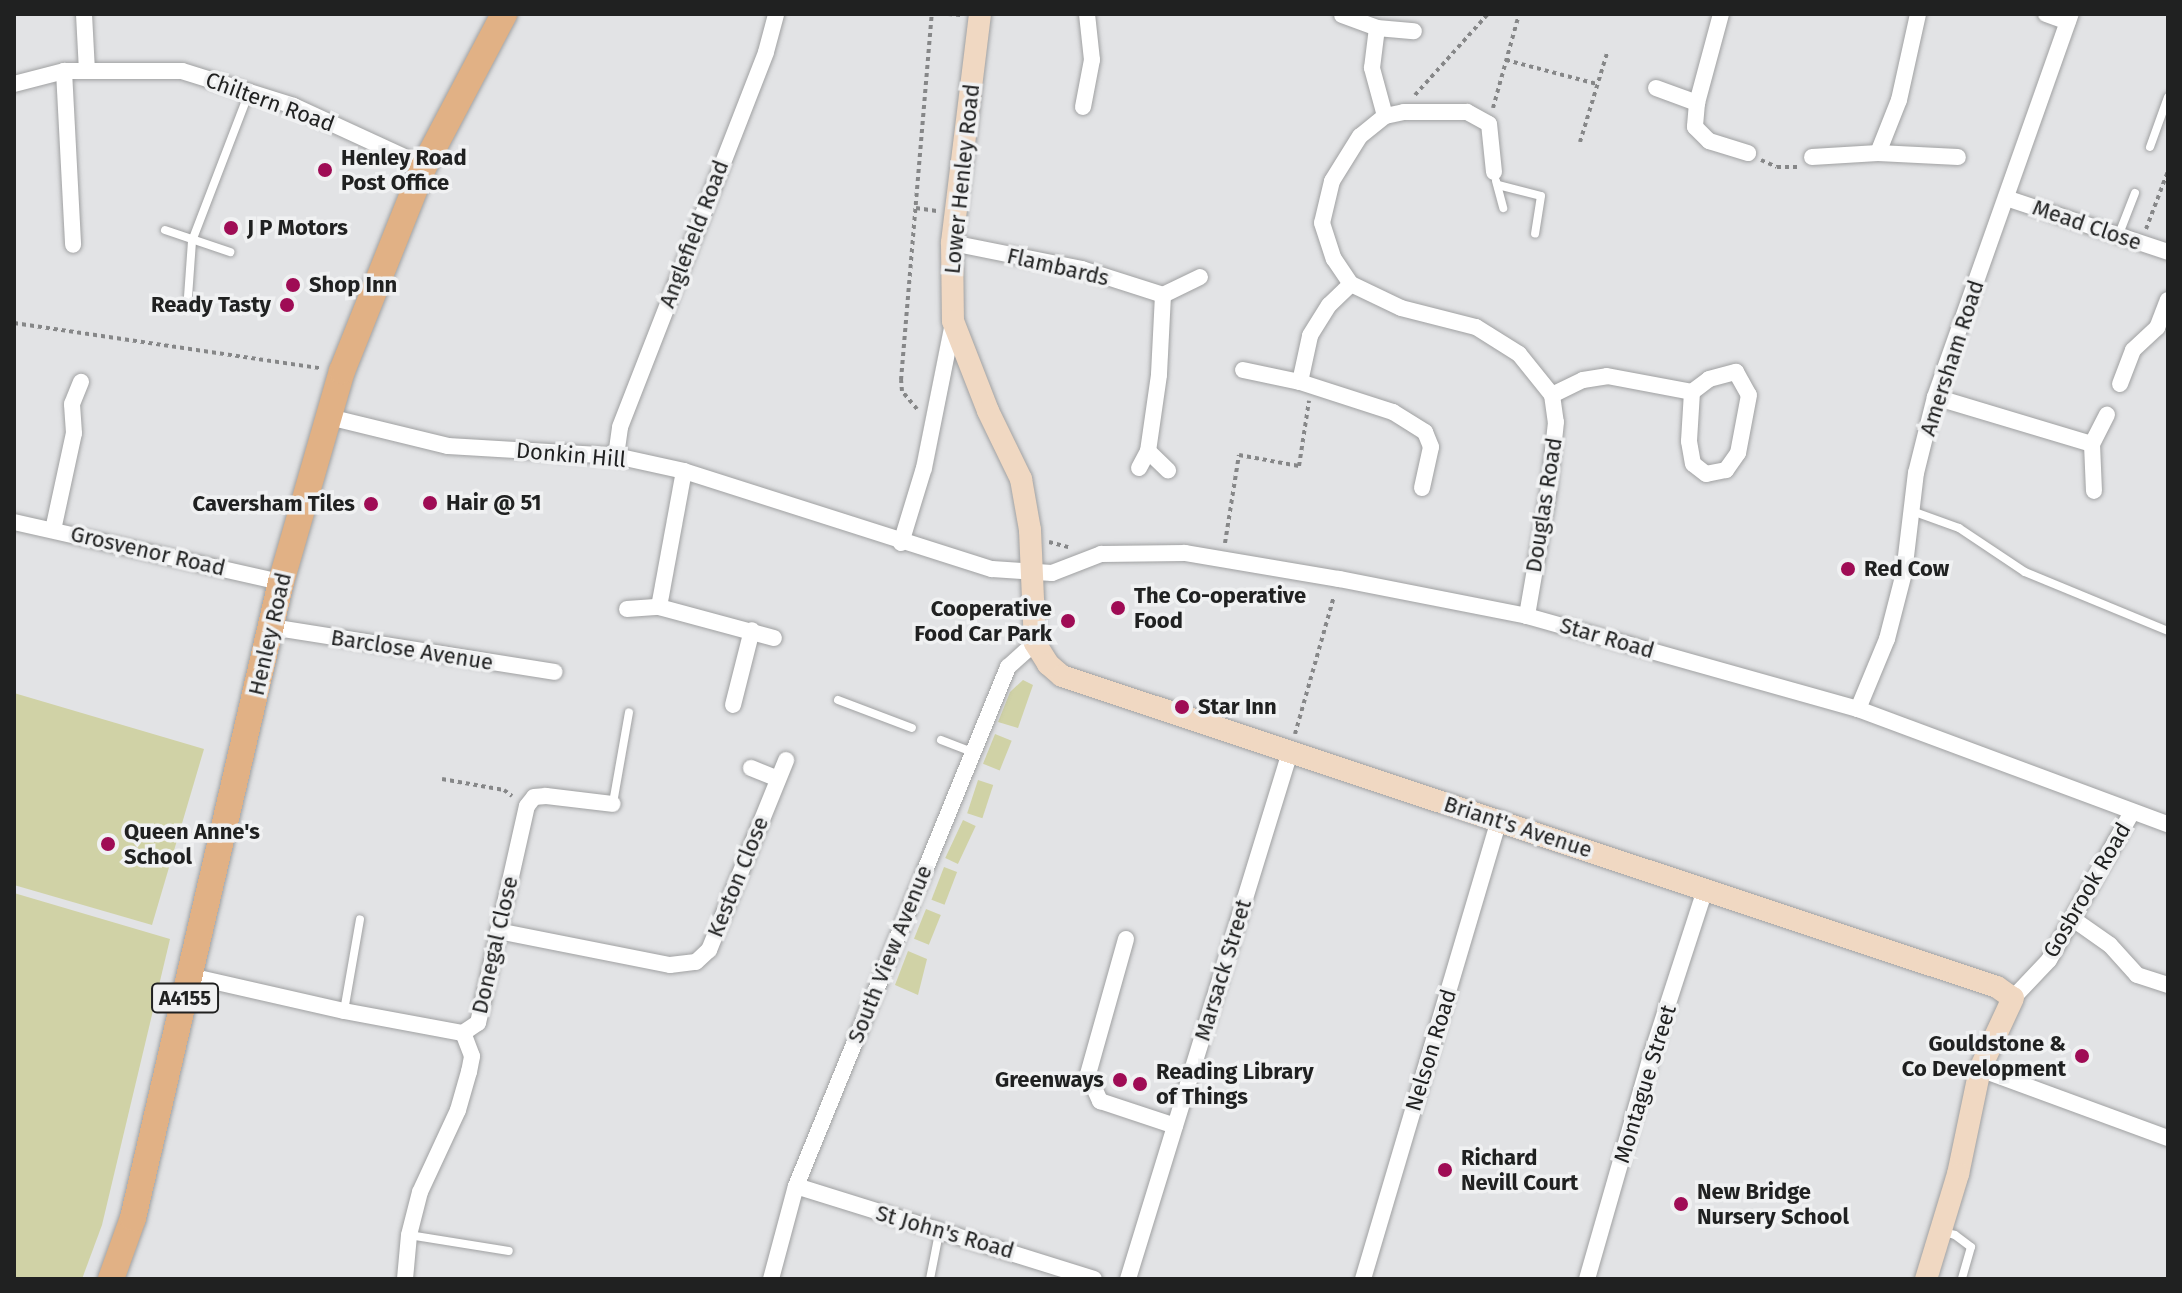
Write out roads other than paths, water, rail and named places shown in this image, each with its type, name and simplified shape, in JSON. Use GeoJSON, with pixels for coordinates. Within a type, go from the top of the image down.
{"type":"FeatureCollection","features":[{"type":"Feature","properties":{"kind":"main road","name":"Henley Road"},"geometry":{"type":"LineString","coordinates":[[111,1279],[133,1218],[281,582],[342,371],[424,166],[504,14]]}},
{"type":"Feature","properties":{"kind":"main road","name":"Lower Henley Road"},"geometry":{"type":"LineString","coordinates":[[980,14],[952,243],[953,321],[988,411],[1021,479],[1030,530],[1029,570]]}},
{"type":"Feature","properties":{"kind":"main road"},"geometry":{"type":"LineString","coordinates":[[1029,570],[1035,643]]}},
{"type":"Feature","properties":{"kind":"main road","name":"Briant's Avenue"},"geometry":{"type":"LineString","coordinates":[[1035,643],[1048,664],[1062,676],[1997,987],[2013,998]]}},
{"type":"Feature","properties":{"kind":"main road","name":"Gosbrook Road"},"geometry":{"type":"LineString","coordinates":[[1926,1279],[1958,1174],[1980,1069],[2013,998]]}},
{"type":"Feature","properties":{"kind":"street"},"geometry":{"type":"LineString","coordinates":[[84,14],[87,71]]}},
{"type":"Feature","properties":{"kind":"street","name":"Anglefield Road"},"geometry":{"type":"LineString","coordinates":[[616,456],[620,427],[766,52],[776,14]]}},
{"type":"Feature","properties":{"kind":"street"},"geometry":{"type":"LineString","coordinates":[[1083,107],[1092,60],[1087,14]]}},
{"type":"Feature","properties":{"kind":"street"},"geometry":{"type":"LineString","coordinates":[[1721,14],[1697,103],[1695,127],[1709,141],[1748,153]]}},
{"type":"Feature","properties":{"kind":"street"},"geometry":{"type":"LineString","coordinates":[[1878,153],[1899,100],[1918,14]]}},
{"type":"Feature","properties":{"kind":"street"},"geometry":{"type":"LineString","coordinates":[[2046,14],[2069,18]]}},
{"type":"Feature","properties":{"kind":"street"},"geometry":{"type":"LineString","coordinates":[[1342,15],[1377,28],[1414,31]]}},
{"type":"Feature","properties":{"kind":"street","name":"Amersham Road"},"geometry":{"type":"LineString","coordinates":[[1858,709],[1887,639],[1904,573],[1911,511],[1935,397],[2069,18]]}},
{"type":"Feature","properties":{"kind":"street"},"geometry":{"type":"LineString","coordinates":[[1377,28],[1372,68],[1385,116]]}},
{"type":"Feature","properties":{"kind":"street"},"geometry":{"type":"LineString","coordinates":[[64,71],[73,245]]}},
{"type":"Feature","properties":{"kind":"street","name":"Chiltern Road"},"geometry":{"type":"LineString","coordinates":[[14,84],[64,71],[182,71],[250,90],[424,166]]}},
{"type":"Feature","properties":{"kind":"street"},"geometry":{"type":"LineString","coordinates":[[1656,88],[1697,103]]}},
{"type":"Feature","properties":{"kind":"street"},"geometry":{"type":"LineString","coordinates":[[1496,179],[1489,124],[1467,112],[1404,112],[1385,116],[1360,136],[1332,181],[1322,223],[1334,259],[1351,284],[1401,308],[1476,327],[1519,354],[1552,395],[1583,380],[1607,376],[1692,392],[1709,379],[1736,372],[1749,395],[1738,453],[1726,470],[1706,474],[1693,464],[1689,441],[1692,392]]}},
{"type":"Feature","properties":{"kind":"street"},"geometry":{"type":"LineString","coordinates":[[1812,157],[1878,153],[1958,157]]}},
{"type":"Feature","properties":{"kind":"street","name":"Mead Close"},"geometry":{"type":"LineString","coordinates":[[2006,198],[2168,252]]}},
{"type":"Feature","properties":{"kind":"street","name":"Flambards"},"geometry":{"type":"LineString","coordinates":[[952,243],[1082,269],[1163,295]]}},
{"type":"Feature","properties":{"kind":"street"},"geometry":{"type":"LineString","coordinates":[[1139,468],[1148,451],[1160,360],[1163,295],[1200,277]]}},
{"type":"Feature","properties":{"kind":"street"},"geometry":{"type":"LineString","coordinates":[[1305,384],[1310,336],[1329,305],[1351,284]]}},
{"type":"Feature","properties":{"kind":"street"},"geometry":{"type":"LineString","coordinates":[[2120,384],[2133,350],[2157,328],[2168,300]]}},
{"type":"Feature","properties":{"kind":"street"},"geometry":{"type":"LineString","coordinates":[[901,543],[934,426],[953,321]]}},
{"type":"Feature","properties":{"kind":"street"},"geometry":{"type":"LineString","coordinates":[[1243,370],[1305,384],[1393,412],[1425,432],[1431,447],[1422,488]]}},
{"type":"Feature","properties":{"kind":"street"},"geometry":{"type":"LineString","coordinates":[[53,530],[74,433],[72,404],[81,382]]}},
{"type":"Feature","properties":{"kind":"street","name":"Douglas Road"},"geometry":{"type":"LineString","coordinates":[[1527,616],[1549,488],[1556,422],[1552,395]]}},
{"type":"Feature","properties":{"kind":"street"},"geometry":{"type":"LineString","coordinates":[[1935,397],[2092,444]]}},
{"type":"Feature","properties":{"kind":"street"},"geometry":{"type":"LineString","coordinates":[[2094,491],[2092,444],[2107,415]]}},
{"type":"Feature","properties":{"kind":"street","name":"Donkin Hill"},"geometry":{"type":"LineString","coordinates":[[329,417],[448,446],[616,456],[684,471],[901,543],[992,569],[1029,570]]}},
{"type":"Feature","properties":{"kind":"street"},"geometry":{"type":"LineString","coordinates":[[1148,451],[1168,470]]}},
{"type":"Feature","properties":{"kind":"street"},"geometry":{"type":"LineString","coordinates":[[659,607],[684,471]]}},
{"type":"Feature","properties":{"kind":"street","name":"Grosvenor Road"},"geometry":{"type":"LineString","coordinates":[[14,522],[281,582]]}},
{"type":"Feature","properties":{"kind":"street","name":"Star Road"},"geometry":{"type":"LineString","coordinates":[[1029,570],[1052,573],[1101,554],[1140,551],[1223,559],[1527,616],[1858,709],[2168,824]]}},
{"type":"Feature","properties":{"kind":"street"},"geometry":{"type":"LineString","coordinates":[[627,609],[659,607],[774,638]]}},
{"type":"Feature","properties":{"kind":"street","name":"Barclose Avenue"},"geometry":{"type":"LineString","coordinates":[[271,627],[554,672]]}},
{"type":"Feature","properties":{"kind":"street"},"geometry":{"type":"LineString","coordinates":[[733,705],[752,630]]}},
{"type":"Feature","properties":{"kind":"street","name":"South View Avenue"},"geometry":{"type":"LineString","coordinates":[[771,1279],[796,1186],[1008,667],[1035,643]]}},
{"type":"Feature","properties":{"kind":"street","name":"Marsack Street"},"geometry":{"type":"LineString","coordinates":[[1128,1279],[1290,752]]}},
{"type":"Feature","properties":{"kind":"street","name":"Keston Close"},"geometry":{"type":"LineString","coordinates":[[498,931],[670,965],[696,962],[709,950],[786,760]]}},
{"type":"Feature","properties":{"kind":"street"},"geometry":{"type":"LineString","coordinates":[[751,768],[778,779]]}},
{"type":"Feature","properties":{"kind":"street","name":"Donegal Close"},"geometry":{"type":"LineString","coordinates":[[190,976],[344,1011],[463,1033],[478,1023],[527,806],[534,797],[546,796],[613,804]]}},
{"type":"Feature","properties":{"kind":"street","name":"Gosbrook Road"},"geometry":{"type":"LineString","coordinates":[[2013,998],[2049,960],[2132,812]]}},
{"type":"Feature","properties":{"kind":"street","name":"Nelson Road"},"geometry":{"type":"LineString","coordinates":[[1363,1279],[1499,821]]}},
{"type":"Feature","properties":{"kind":"street","name":"Montague Street"},"geometry":{"type":"LineString","coordinates":[[1587,1279],[1650,1059],[1705,890]]}},
{"type":"Feature","properties":{"kind":"street"},"geometry":{"type":"LineString","coordinates":[[2073,919],[2110,945],[2137,975],[2168,985]]}},
{"type":"Feature","properties":{"kind":"street"},"geometry":{"type":"LineString","coordinates":[[1126,939],[1088,1074],[1100,1101],[1175,1126]]}},
{"type":"Feature","properties":{"kind":"street"},"geometry":{"type":"LineString","coordinates":[[405,1279],[409,1235],[420,1192],[458,1110],[469,1072],[472,1056],[463,1033]]}},
{"type":"Feature","properties":{"kind":"street"},"geometry":{"type":"LineString","coordinates":[[1980,1069],[2168,1138]]}},
{"type":"Feature","properties":{"kind":"street","name":"St John's Road"},"geometry":{"type":"LineString","coordinates":[[796,1186],[1094,1279]]}},
{"type":"Feature","properties":{"kind":"lane"},"geometry":{"type":"LineString","coordinates":[[188,297],[192,241],[250,90]]}},
{"type":"Feature","properties":{"kind":"lane"},"geometry":{"type":"LineString","coordinates":[[2150,147],[2168,97]]}},
{"type":"Feature","properties":{"kind":"lane"},"geometry":{"type":"LineString","coordinates":[[1496,179],[1503,208]]}},
{"type":"Feature","properties":{"kind":"lane"},"geometry":{"type":"LineString","coordinates":[[1496,179],[1541,196],[1535,234]]}},
{"type":"Feature","properties":{"kind":"lane"},"geometry":{"type":"LineString","coordinates":[[2119,234],[2135,193]]}},
{"type":"Feature","properties":{"kind":"lane"},"geometry":{"type":"LineString","coordinates":[[165,230],[230,252]]}},
{"type":"Feature","properties":{"kind":"lane"},"geometry":{"type":"LineString","coordinates":[[1911,511],[1959,528],[2025,572],[2168,631]]}},
{"type":"Feature","properties":{"kind":"lane"},"geometry":{"type":"LineString","coordinates":[[838,700],[912,728]]}},
{"type":"Feature","properties":{"kind":"lane"},"geometry":{"type":"LineString","coordinates":[[613,804],[629,712]]}},
{"type":"Feature","properties":{"kind":"lane"},"geometry":{"type":"LineString","coordinates":[[941,740],[973,752]]}},
{"type":"Feature","properties":{"kind":"lane"},"geometry":{"type":"LineString","coordinates":[[344,1011],[360,919]]}},
{"type":"Feature","properties":{"kind":"lane"},"geometry":{"type":"LineString","coordinates":[[1940,1230],[1955,1235],[1971,1247],[1962,1279]]}},
{"type":"Feature","properties":{"kind":"lane"},"geometry":{"type":"LineString","coordinates":[[930,1279],[939,1233]]}},
{"type":"Feature","properties":{"kind":"lane"},"geometry":{"type":"LineString","coordinates":[[409,1235],[509,1251]]}},
{"type":"Feature","properties":{"kind":"place","name":"Henley Road Post Office"},"geometry":{"type":"Point","coordinates":[325,170]}},
{"type":"Feature","properties":{"kind":"place","name":"J P Motors"},"geometry":{"type":"Point","coordinates":[231,228]}},
{"type":"Feature","properties":{"kind":"place","name":"Shop Inn"},"geometry":{"type":"Point","coordinates":[293,285]}},
{"type":"Feature","properties":{"kind":"place","name":"Ready Tasty"},"geometry":{"type":"Point","coordinates":[287,305]}},
{"type":"Feature","properties":{"kind":"place","name":"Hair @ 51"},"geometry":{"type":"Point","coordinates":[430,503]}},
{"type":"Feature","properties":{"kind":"place","name":"Caversham Tiles"},"geometry":{"type":"Point","coordinates":[371,504]}},
{"type":"Feature","properties":{"kind":"place","name":"Red Cow"},"geometry":{"type":"Point","coordinates":[1848,569]}},
{"type":"Feature","properties":{"kind":"place","name":"The Co-operative Food"},"geometry":{"type":"Point","coordinates":[1118,608]}},
{"type":"Feature","properties":{"kind":"place","name":"Cooperative Food Car Park"},"geometry":{"type":"Point","coordinates":[1068,621]}},
{"type":"Feature","properties":{"kind":"place","name":"Star Inn"},"geometry":{"type":"Point","coordinates":[1182,707]}},
{"type":"Feature","properties":{"kind":"place","name":"Queen Anne's School"},"geometry":{"type":"Point","coordinates":[108,844]}},
{"type":"Feature","properties":{"kind":"place","name":"Gouldstone & Co Development"},"geometry":{"type":"Point","coordinates":[2082,1056]}},
{"type":"Feature","properties":{"kind":"place","name":"Greenways"},"geometry":{"type":"Point","coordinates":[1120,1080]}},
{"type":"Feature","properties":{"kind":"place","name":"Reading Library of Things"},"geometry":{"type":"Point","coordinates":[1140,1084]}},
{"type":"Feature","properties":{"kind":"place","name":"Richard Nevill Court"},"geometry":{"type":"Point","coordinates":[1445,1170]}},
{"type":"Feature","properties":{"kind":"place","name":"New Bridge Nursery School"},"geometry":{"type":"Point","coordinates":[1681,1204]}}]}
